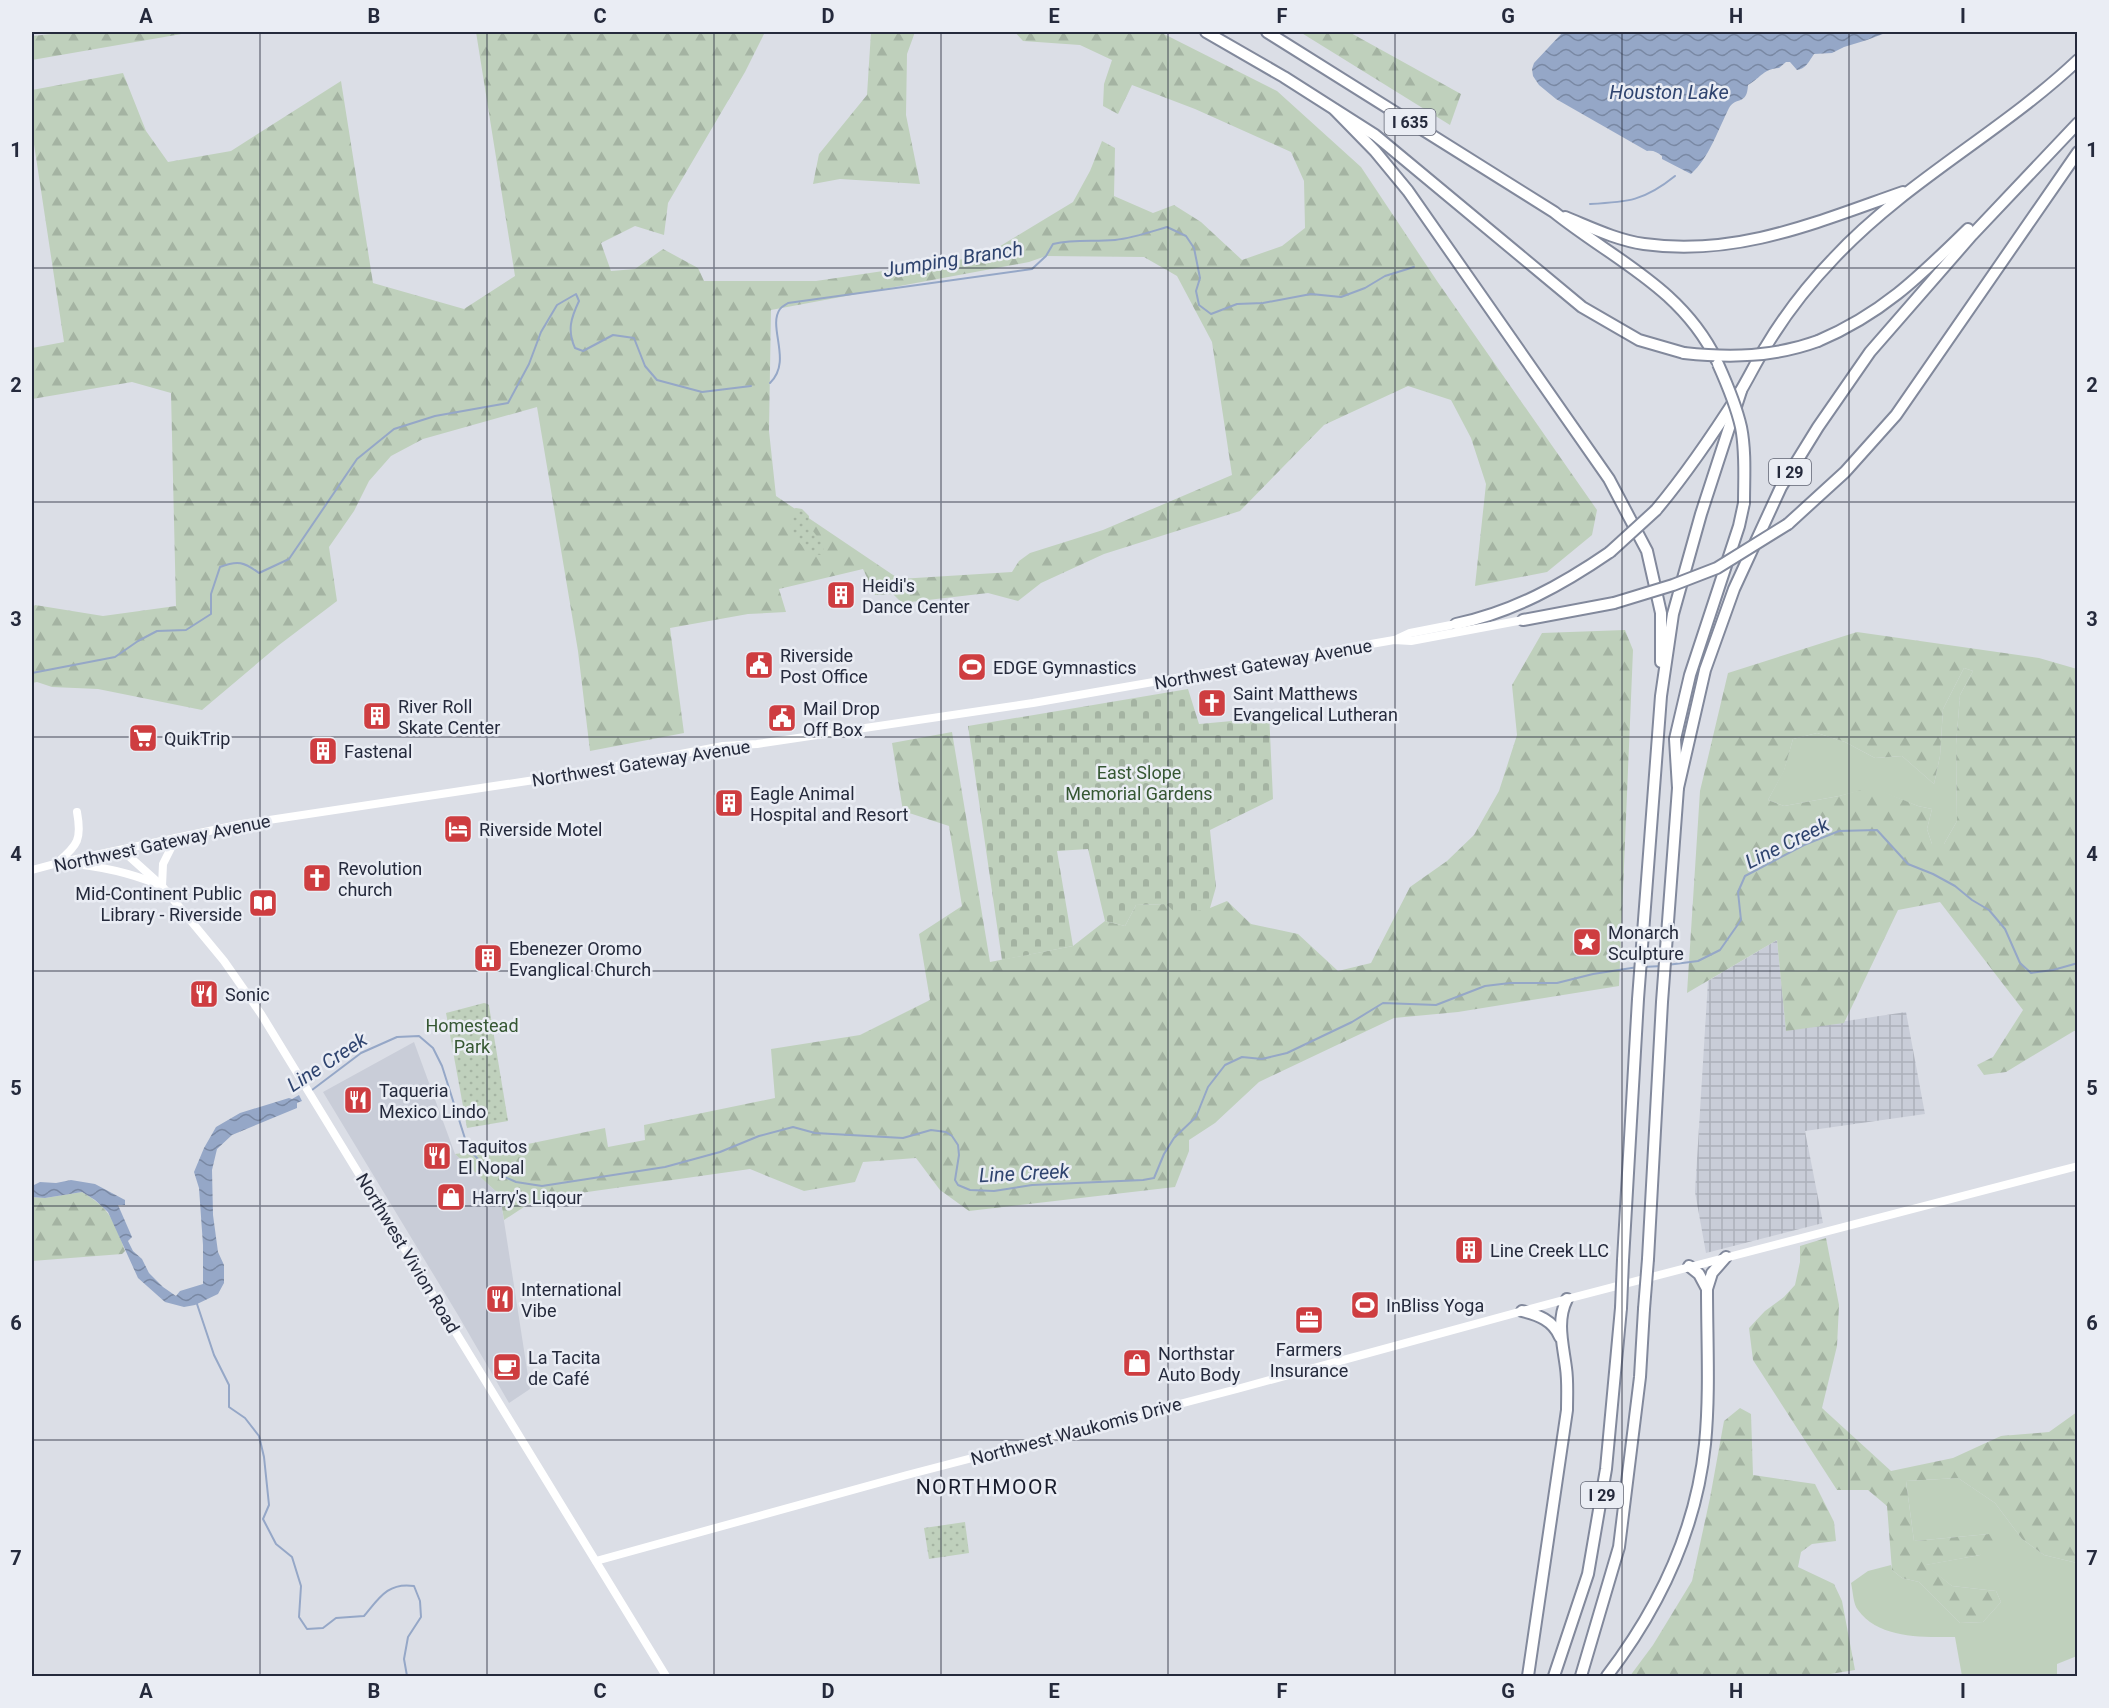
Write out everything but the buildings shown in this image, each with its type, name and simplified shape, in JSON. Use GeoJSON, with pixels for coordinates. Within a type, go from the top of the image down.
{"type":"FeatureCollection","features":[{"type":"Feature","properties":{"kind":"highway"},"geometry":{"type":"LineString","coordinates":[[1206,32],[1284,77],[1375,135],[1582,307],[1639,340],[1684,353],[1739,357],[1763,355],[1800,348],[1842,331],[1881,308],[1919,277],[1970,227],[1998,208]]}},
{"type":"Feature","properties":{"kind":"highway","name":"I 635"},"geometry":{"type":"LineString","coordinates":[[1267,32],[1554,212]]}},
{"type":"Feature","properties":{"kind":"highway","name":"I 29"},"geometry":{"type":"LineString","coordinates":[[1554,1677],[1588,1574],[1606,1469],[1621,1308],[1638,999],[1661,696],[1673,614],[1701,514],[1741,391],[1771,339],[1820,272],[1908,190],[2054,82],[2078,60]]}},
{"type":"Feature","properties":{"kind":"highway"},"geometry":{"type":"LineString","coordinates":[[1335,110],[1375,151],[1408,191],[1609,479],[1647,551],[1661,613],[1661,696]]}},
{"type":"Feature","properties":{"kind":"highway","name":"I 29"},"geometry":{"type":"LineString","coordinates":[[1581,1677],[1619,1547],[1641,1377],[1666,931],[1678,788],[1705,670],[1734,589],[1781,487],[1818,427],[1870,352],[1930,281],[2078,123]]}},
{"type":"Feature","properties":{"kind":"highway"},"geometry":{"type":"LineString","coordinates":[[1523,620],[1614,603],[1672,585],[1717,568],[1788,524],[1845,472],[1896,415],[2078,152]]}},
{"type":"Feature","properties":{"kind":"highway"},"geometry":{"type":"LineString","coordinates":[[1554,212],[1614,236],[1642,243],[1679,246],[1721,245],[1767,238],[1811,225],[1908,190]]}},
{"type":"Feature","properties":{"kind":"highway"},"geometry":{"type":"LineString","coordinates":[[1554,212],[1585,237],[1632,266],[1671,297],[1706,338],[1727,382],[1741,427],[1744,460],[1743,503],[1739,526],[1690,675],[1675,739],[1678,788]]}},
{"type":"Feature","properties":{"kind":"highway"},"geometry":{"type":"LineString","coordinates":[[1456,624],[1512,607],[1546,593],[1610,552],[1656,510],[1699,456],[1741,391]]}},
{"type":"Feature","properties":{"kind":"highway"},"geometry":{"type":"LineString","coordinates":[[1607,1677],[1656,1602],[1673,1569],[1690,1521],[1705,1444],[1707,1289],[1712,1273],[1726,1257]]}},
{"type":"Feature","properties":{"kind":"highway"},"geometry":{"type":"LineString","coordinates":[[1689,1266],[1699,1274],[1707,1289]]}},
{"type":"Feature","properties":{"kind":"highway"},"geometry":{"type":"LineString","coordinates":[[1528,1677],[1567,1410],[1561,1310],[1567,1299]]}},
{"type":"Feature","properties":{"kind":"highway"},"geometry":{"type":"LineString","coordinates":[[1522,1311],[1547,1320],[1562,1340]]}},
{"type":"Feature","properties":{"kind":"main road","name":"Northwest Gateway Avenue"},"geometry":{"type":"LineString","coordinates":[[32,870],[242,824],[574,774],[723,746],[757,744],[1033,703],[1394,640],[1411,641],[1523,620]]}},
{"type":"Feature","properties":{"kind":"main road","name":"Northwest Gateway Avenue"},"geometry":{"type":"LineString","coordinates":[[1394,640],[1410,633],[1456,624]]}},
{"type":"Feature","properties":{"kind":"main road"},"geometry":{"type":"LineString","coordinates":[[58,863],[71,851],[80,836],[77,812]]}},
{"type":"Feature","properties":{"kind":"main road"},"geometry":{"type":"LineString","coordinates":[[58,863],[91,865],[126,873],[162,886],[162,864],[176,838]]}},
{"type":"Feature","properties":{"kind":"main road","name":"Northwest Vivion Road"},"geometry":{"type":"LineString","coordinates":[[122,850],[162,886],[243,987],[295,1067],[666,1677]]}},
{"type":"Feature","properties":{"kind":"main road","name":"Northwest Waukomis Drive"},"geometry":{"type":"LineString","coordinates":[[596,1561],[907,1475],[1237,1389],[1689,1266],[2078,1166]]}},
{"type":"Feature","properties":{"kind":"shaded area"},"geometry":{"type":"Polygon","coordinates":[[[1777,940],[1786,1030],[1906,1012],[1925,1114],[1805,1131],[1823,1223],[1706,1253],[1695,1192],[1708,981],[1777,940]]]}},
{"type":"Feature","properties":{"kind":"shaded area"},"geometry":{"type":"Polygon","coordinates":[[[414,1042],[455,1154],[500,1195],[530,1389],[509,1403],[323,1092],[414,1042]]]}},
{"type":"Feature","properties":{"kind":"green space"},"geometry":{"type":"Polygon","coordinates":[[[71,32],[193,32],[32,60],[32,36],[71,32]]]}},
{"type":"Feature","properties":{"kind":"green space"},"geometry":{"type":"Polygon","coordinates":[[[476,32],[765,32],[745,72],[668,203],[664,235],[635,226],[601,243],[611,271],[635,269],[663,249],[698,268],[704,281],[816,281],[984,256],[1073,202],[1090,171],[1102,141],[1115,148],[1114,196],[1153,213],[1174,205],[1201,222],[1242,260],[1282,246],[1305,228],[1304,181],[1291,152],[1195,109],[1132,85],[1118,114],[1103,106],[1104,84],[1112,60],[1080,45],[1023,41],[1015,32],[1160,32],[1277,91],[1361,167],[1437,281],[1597,510],[1592,535],[1547,572],[1475,586],[1486,484],[1471,438],[1451,400],[1408,386],[1324,425],[1240,511],[1104,554],[1041,583],[1018,601],[988,593],[902,603],[893,594],[875,595],[863,569],[779,589],[786,612],[748,614],[670,628],[684,733],[590,751],[578,651],[537,407],[423,439],[391,456],[369,481],[354,511],[329,547],[337,601],[279,645],[202,710],[98,689],[52,687],[37,682],[32,683],[32,608],[35,605],[103,616],[176,606],[171,393],[132,382],[32,399],[32,348],[64,342],[32,131],[32,90],[123,73],[146,131],[168,162],[231,151],[341,81],[373,283],[464,309],[515,276],[476,32]],[[1046,256],[1029,262],[771,310],[769,431],[776,496],[899,579],[1012,572],[1019,561],[1030,553],[1103,530],[1232,475],[1212,342],[1177,276],[1144,257],[1046,256]]]}},
{"type":"Feature","properties":{"kind":"green space"},"geometry":{"type":"Polygon","coordinates":[[[871,32],[915,32],[907,54],[906,115],[920,184],[840,179],[813,184],[819,154],[867,95],[871,32]]]}},
{"type":"Feature","properties":{"kind":"green space"},"geometry":{"type":"Polygon","coordinates":[[[1300,32],[1349,32],[1461,94],[1450,125],[1300,32]]]}},
{"type":"Feature","properties":{"kind":"green space"},"geometry":{"type":"Polygon","coordinates":[[[802,509],[809,516],[809,526],[823,544],[824,551],[821,555],[807,550],[793,532],[790,517],[792,510],[802,509]]]}},
{"type":"Feature","properties":{"kind":"green space"},"geometry":{"type":"Polygon","coordinates":[[[1625,630],[1633,650],[1619,986],[1458,1012],[1394,1018],[1259,1082],[1215,1123],[1189,1140],[1189,1151],[1175,1187],[969,1211],[940,1190],[916,1158],[863,1162],[855,1182],[804,1191],[750,1169],[566,1195],[530,1203],[504,1220],[500,1195],[455,1154],[523,1145],[605,1128],[608,1147],[645,1140],[644,1125],[775,1098],[771,1049],[860,1035],[930,1000],[919,934],[962,906],[949,826],[903,811],[892,743],[952,732],[990,962],[1073,946],[1105,921],[1125,926],[1136,905],[1166,904],[1210,908],[1227,901],[1251,924],[1298,934],[1338,971],[1371,963],[1410,887],[1447,861],[1474,835],[1499,791],[1517,735],[1512,685],[1542,633],[1625,630]]]}},
{"type":"Feature","properties":{"kind":"green space"},"geometry":{"type":"Polygon","coordinates":[[[1857,632],[2039,658],[2077,669],[2077,1031],[2006,1072],[1984,1075],[1977,1065],[1993,1057],[2023,1010],[1940,902],[1898,910],[1844,1023],[1786,1031],[1777,940],[1687,993],[1700,791],[1728,673],[1857,632]],[[1964,668],[1943,709],[1940,756],[1934,784],[1902,756],[1875,758],[1845,742],[1817,733],[1793,739],[1784,771],[1768,800],[1784,806],[1839,796],[1872,787],[1918,806],[1932,809],[1927,829],[1932,844],[1944,844],[1957,821],[1956,745],[1960,695],[1973,671],[1964,668]]]}},
{"type":"Feature","properties":{"kind":"green space"},"geometry":{"type":"Polygon","coordinates":[[[1964,668],[1973,671],[1960,695],[1956,745],[1957,821],[1944,844],[1932,844],[1927,829],[1932,809],[1872,788],[1784,806],[1768,800],[1784,770],[1793,739],[1817,733],[1845,742],[1875,758],[1902,756],[1934,784],[1940,756],[1943,709],[1964,668]]]}},
{"type":"Feature","properties":{"kind":"green space","name":"East Slope Memorial Gardens"},"geometry":{"type":"Polygon","coordinates":[[[1188,689],[1199,724],[1232,721],[1269,712],[1273,799],[1210,830],[1216,887],[1210,908],[1178,915],[1166,904],[1136,905],[1125,926],[1105,921],[1088,849],[1057,851],[1073,946],[1002,960],[968,726],[1188,689]]]}},
{"type":"Feature","properties":{"kind":"green space","name":"Homestead Park"},"geometry":{"type":"Polygon","coordinates":[[[484,1003],[489,1006],[508,1121],[467,1128],[446,1013],[484,1003]]]}},
{"type":"Feature","properties":{"kind":"green space"},"geometry":{"type":"Polygon","coordinates":[[[82,1192],[105,1210],[118,1232],[125,1251],[122,1254],[32,1261],[32,1197],[45,1198],[82,1192]]]}},
{"type":"Feature","properties":{"kind":"green space"},"geometry":{"type":"Polygon","coordinates":[[[1826,1238],[1839,1305],[1837,1346],[1822,1408],[1891,1471],[1953,1458],[2001,1436],[2049,1432],[2077,1412],[2077,1563],[2044,1555],[2022,1539],[1995,1503],[1958,1478],[1906,1481],[1914,1541],[1989,1534],[2000,1538],[2004,1545],[1980,1555],[1926,1565],[1952,1586],[1996,1591],[2001,1602],[1983,1622],[1960,1623],[1919,1582],[1902,1578],[1892,1570],[1887,1506],[1868,1490],[1837,1490],[1753,1360],[1749,1328],[1795,1285],[1800,1262],[1800,1246],[1826,1238]]]}},
{"type":"Feature","properties":{"kind":"green space"},"geometry":{"type":"Polygon","coordinates":[[[1740,1408],[1751,1414],[1753,1475],[1815,1484],[1834,1522],[1836,1541],[1812,1544],[1801,1552],[1798,1567],[1834,1584],[1842,1601],[1855,1670],[1818,1676],[1630,1676],[1653,1645],[1692,1581],[1724,1421],[1740,1408]]]}},
{"type":"Feature","properties":{"kind":"green space"},"geometry":{"type":"Polygon","coordinates":[[[1958,1478],[1995,1503],[2022,1539],[2044,1555],[2077,1563],[2077,1656],[2057,1664],[2057,1676],[1962,1676],[1955,1637],[1915,1636],[1889,1631],[1867,1619],[1856,1607],[1851,1583],[1868,1571],[1891,1565],[1892,1570],[1902,1578],[1919,1582],[1960,1623],[1983,1622],[2001,1602],[1996,1591],[1952,1586],[1925,1565],[1980,1555],[1989,1534],[1914,1541],[1906,1481],[1958,1478]]]}},
{"type":"Feature","properties":{"kind":"green space"},"geometry":{"type":"Polygon","coordinates":[[[965,1522],[969,1553],[929,1559],[924,1528],[965,1522]]]}},
{"type":"Feature","properties":{"kind":"water","name":"Houston Lake"},"geometry":{"type":"Polygon","coordinates":[[[1563,32],[1888,32],[1832,53],[1814,54],[1803,68],[1797,70],[1790,62],[1786,62],[1779,68],[1763,74],[1748,85],[1746,96],[1729,108],[1708,152],[1691,174],[1662,159],[1657,152],[1647,151],[1556,99],[1539,85],[1533,76],[1534,63],[1563,32]]]}},
{"type":"Feature","properties":{"kind":"water"},"geometry":{"type":"Polygon","coordinates":[[[299,1095],[302,1101],[297,1103],[297,1108],[232,1135],[217,1149],[212,1170],[213,1215],[218,1252],[224,1265],[224,1283],[218,1294],[195,1305],[184,1307],[165,1302],[138,1278],[108,1212],[95,1200],[82,1192],[45,1198],[32,1197],[32,1186],[40,1182],[56,1183],[71,1180],[95,1184],[125,1200],[125,1205],[118,1205],[132,1237],[128,1241],[133,1251],[142,1259],[149,1273],[176,1296],[180,1291],[203,1284],[199,1188],[194,1172],[216,1127],[240,1113],[299,1095]]]}},
{"type":"Feature","properties":{"kind":"waterway","name":"Jumping Branch"},"geometry":{"type":"LineString","coordinates":[[1590,204],[1635,199],[1654,191],[1675,176]]}},
{"type":"Feature","properties":{"kind":"waterway","name":"Jumping Branch"},"geometry":{"type":"LineString","coordinates":[[770,383],[777,374],[779,365],[777,316],[781,308],[788,303],[1032,269],[1046,256],[1053,244],[1061,242],[1122,239],[1167,227],[1186,236],[1194,248],[1200,278],[1196,291],[1199,305],[1211,314],[1237,304],[1263,303],[1311,294],[1341,297],[1365,288],[1385,276],[1414,267]]}},
{"type":"Feature","properties":{"kind":"waterway","name":"Jumping Branch"},"geometry":{"type":"LineString","coordinates":[[32,673],[115,657],[157,631],[186,630],[211,614],[211,594],[220,567],[241,563],[259,573],[289,559],[357,459],[394,429],[435,416],[508,403],[529,364],[541,332],[557,305],[576,294],[579,301],[572,319],[571,330],[575,348],[583,351],[613,335],[634,338],[645,366],[657,380],[702,392],[751,386]]}},
{"type":"Feature","properties":{"kind":"waterway","name":"Line Creek"},"geometry":{"type":"LineString","coordinates":[[1667,965],[1698,961],[1720,950],[1741,920],[1738,892],[1745,876],[1804,845],[1839,831],[1877,830],[1908,864],[1955,886],[1989,910],[2005,929],[2020,963],[2031,973],[2078,963]]}},
{"type":"Feature","properties":{"kind":"waterway","name":"Line Creek"},"geometry":{"type":"LineString","coordinates":[[1643,967],[1662,966]]}},
{"type":"Feature","properties":{"kind":"waterway","name":"Line Creek"},"geometry":{"type":"LineString","coordinates":[[312,1090],[361,1053],[397,1037],[419,1036],[433,1048],[442,1066],[468,1148],[487,1169],[516,1182],[542,1186],[665,1167],[720,1152],[759,1136],[793,1127],[815,1133],[903,1138],[931,1130],[946,1132],[958,1145],[959,1155],[955,1180],[958,1185],[970,1190],[994,1191],[1032,1185],[1143,1180],[1154,1178],[1174,1138],[1196,1117],[1208,1087],[1225,1065],[1242,1057],[1262,1059],[1287,1053],[1352,1022],[1383,1003],[1436,1005],[1485,986],[1510,983],[1557,983],[1593,974],[1638,967]]}},
{"type":"Feature","properties":{"kind":"waterway"},"geometry":{"type":"LineString","coordinates":[[196,1301],[214,1355],[229,1385],[229,1407],[245,1418],[259,1436],[264,1457],[269,1505],[263,1519],[276,1544],[292,1557],[301,1586],[299,1617],[307,1629],[323,1628],[336,1618],[364,1616],[385,1593],[397,1586],[414,1586],[420,1601],[421,1617],[408,1637],[404,1659],[407,1676]]}},
{"type":"Feature","properties":{"kind":"place","name":"Heidi's Dance Center"},"geometry":{"type":"Point","coordinates":[841,595]}},
{"type":"Feature","properties":{"kind":"place","name":"Riverside Post Office"},"geometry":{"type":"Point","coordinates":[759,665]}},
{"type":"Feature","properties":{"kind":"place","name":"EDGE Gymnastics"},"geometry":{"type":"Point","coordinates":[972,667]}},
{"type":"Feature","properties":{"kind":"place","name":"Saint Matthews Evangelical Lutheran"},"geometry":{"type":"Point","coordinates":[1212,703]}},
{"type":"Feature","properties":{"kind":"place","name":"River Roll Skate Center"},"geometry":{"type":"Point","coordinates":[377,716]}},
{"type":"Feature","properties":{"kind":"place","name":"Mail Drop Off Box"},"geometry":{"type":"Point","coordinates":[782,718]}},
{"type":"Feature","properties":{"kind":"place","name":"QuikTrip"},"geometry":{"type":"Point","coordinates":[143,738]}},
{"type":"Feature","properties":{"kind":"place","name":"Fastenal"},"geometry":{"type":"Point","coordinates":[323,751]}},
{"type":"Feature","properties":{"kind":"place","name":"Eagle Animal Hospital and Resort"},"geometry":{"type":"Point","coordinates":[729,803]}},
{"type":"Feature","properties":{"kind":"place","name":"Riverside Motel"},"geometry":{"type":"Point","coordinates":[458,829]}},
{"type":"Feature","properties":{"kind":"place","name":"Revolution church"},"geometry":{"type":"Point","coordinates":[317,878]}},
{"type":"Feature","properties":{"kind":"place","name":"Mid-Continent Public Library - Riverside"},"geometry":{"type":"Point","coordinates":[263,903]}},
{"type":"Feature","properties":{"kind":"place","name":"Monarch Sculpture"},"geometry":{"type":"Point","coordinates":[1587,942]}},
{"type":"Feature","properties":{"kind":"place","name":"Ebenezer Oromo Evanglical Church"},"geometry":{"type":"Point","coordinates":[488,958]}},
{"type":"Feature","properties":{"kind":"place","name":"Sonic"},"geometry":{"type":"Point","coordinates":[204,994]}},
{"type":"Feature","properties":{"kind":"place","name":"Taqueria Mexico Lindo"},"geometry":{"type":"Point","coordinates":[358,1100]}},
{"type":"Feature","properties":{"kind":"place","name":"Taquitos El Nopal"},"geometry":{"type":"Point","coordinates":[437,1156]}},
{"type":"Feature","properties":{"kind":"place","name":"Harry's Liqour"},"geometry":{"type":"Point","coordinates":[451,1197]}},
{"type":"Feature","properties":{"kind":"place","name":"Line Creek LLC"},"geometry":{"type":"Point","coordinates":[1469,1250]}},
{"type":"Feature","properties":{"kind":"place","name":"International Vibe"},"geometry":{"type":"Point","coordinates":[500,1299]}},
{"type":"Feature","properties":{"kind":"place","name":"InBliss Yoga"},"geometry":{"type":"Point","coordinates":[1365,1305]}},
{"type":"Feature","properties":{"kind":"place","name":"Farmers Insurance"},"geometry":{"type":"Point","coordinates":[1309,1320]}},
{"type":"Feature","properties":{"kind":"place","name":"Northstar Auto Body"},"geometry":{"type":"Point","coordinates":[1137,1363]}},
{"type":"Feature","properties":{"kind":"place","name":"La Tacita de Café"},"geometry":{"type":"Point","coordinates":[507,1367]}},
{"type":"Feature","properties":{"kind":"district","name":"NORTHMOOR"},"geometry":{"type":"Point","coordinates":[987,1487]}}]}
